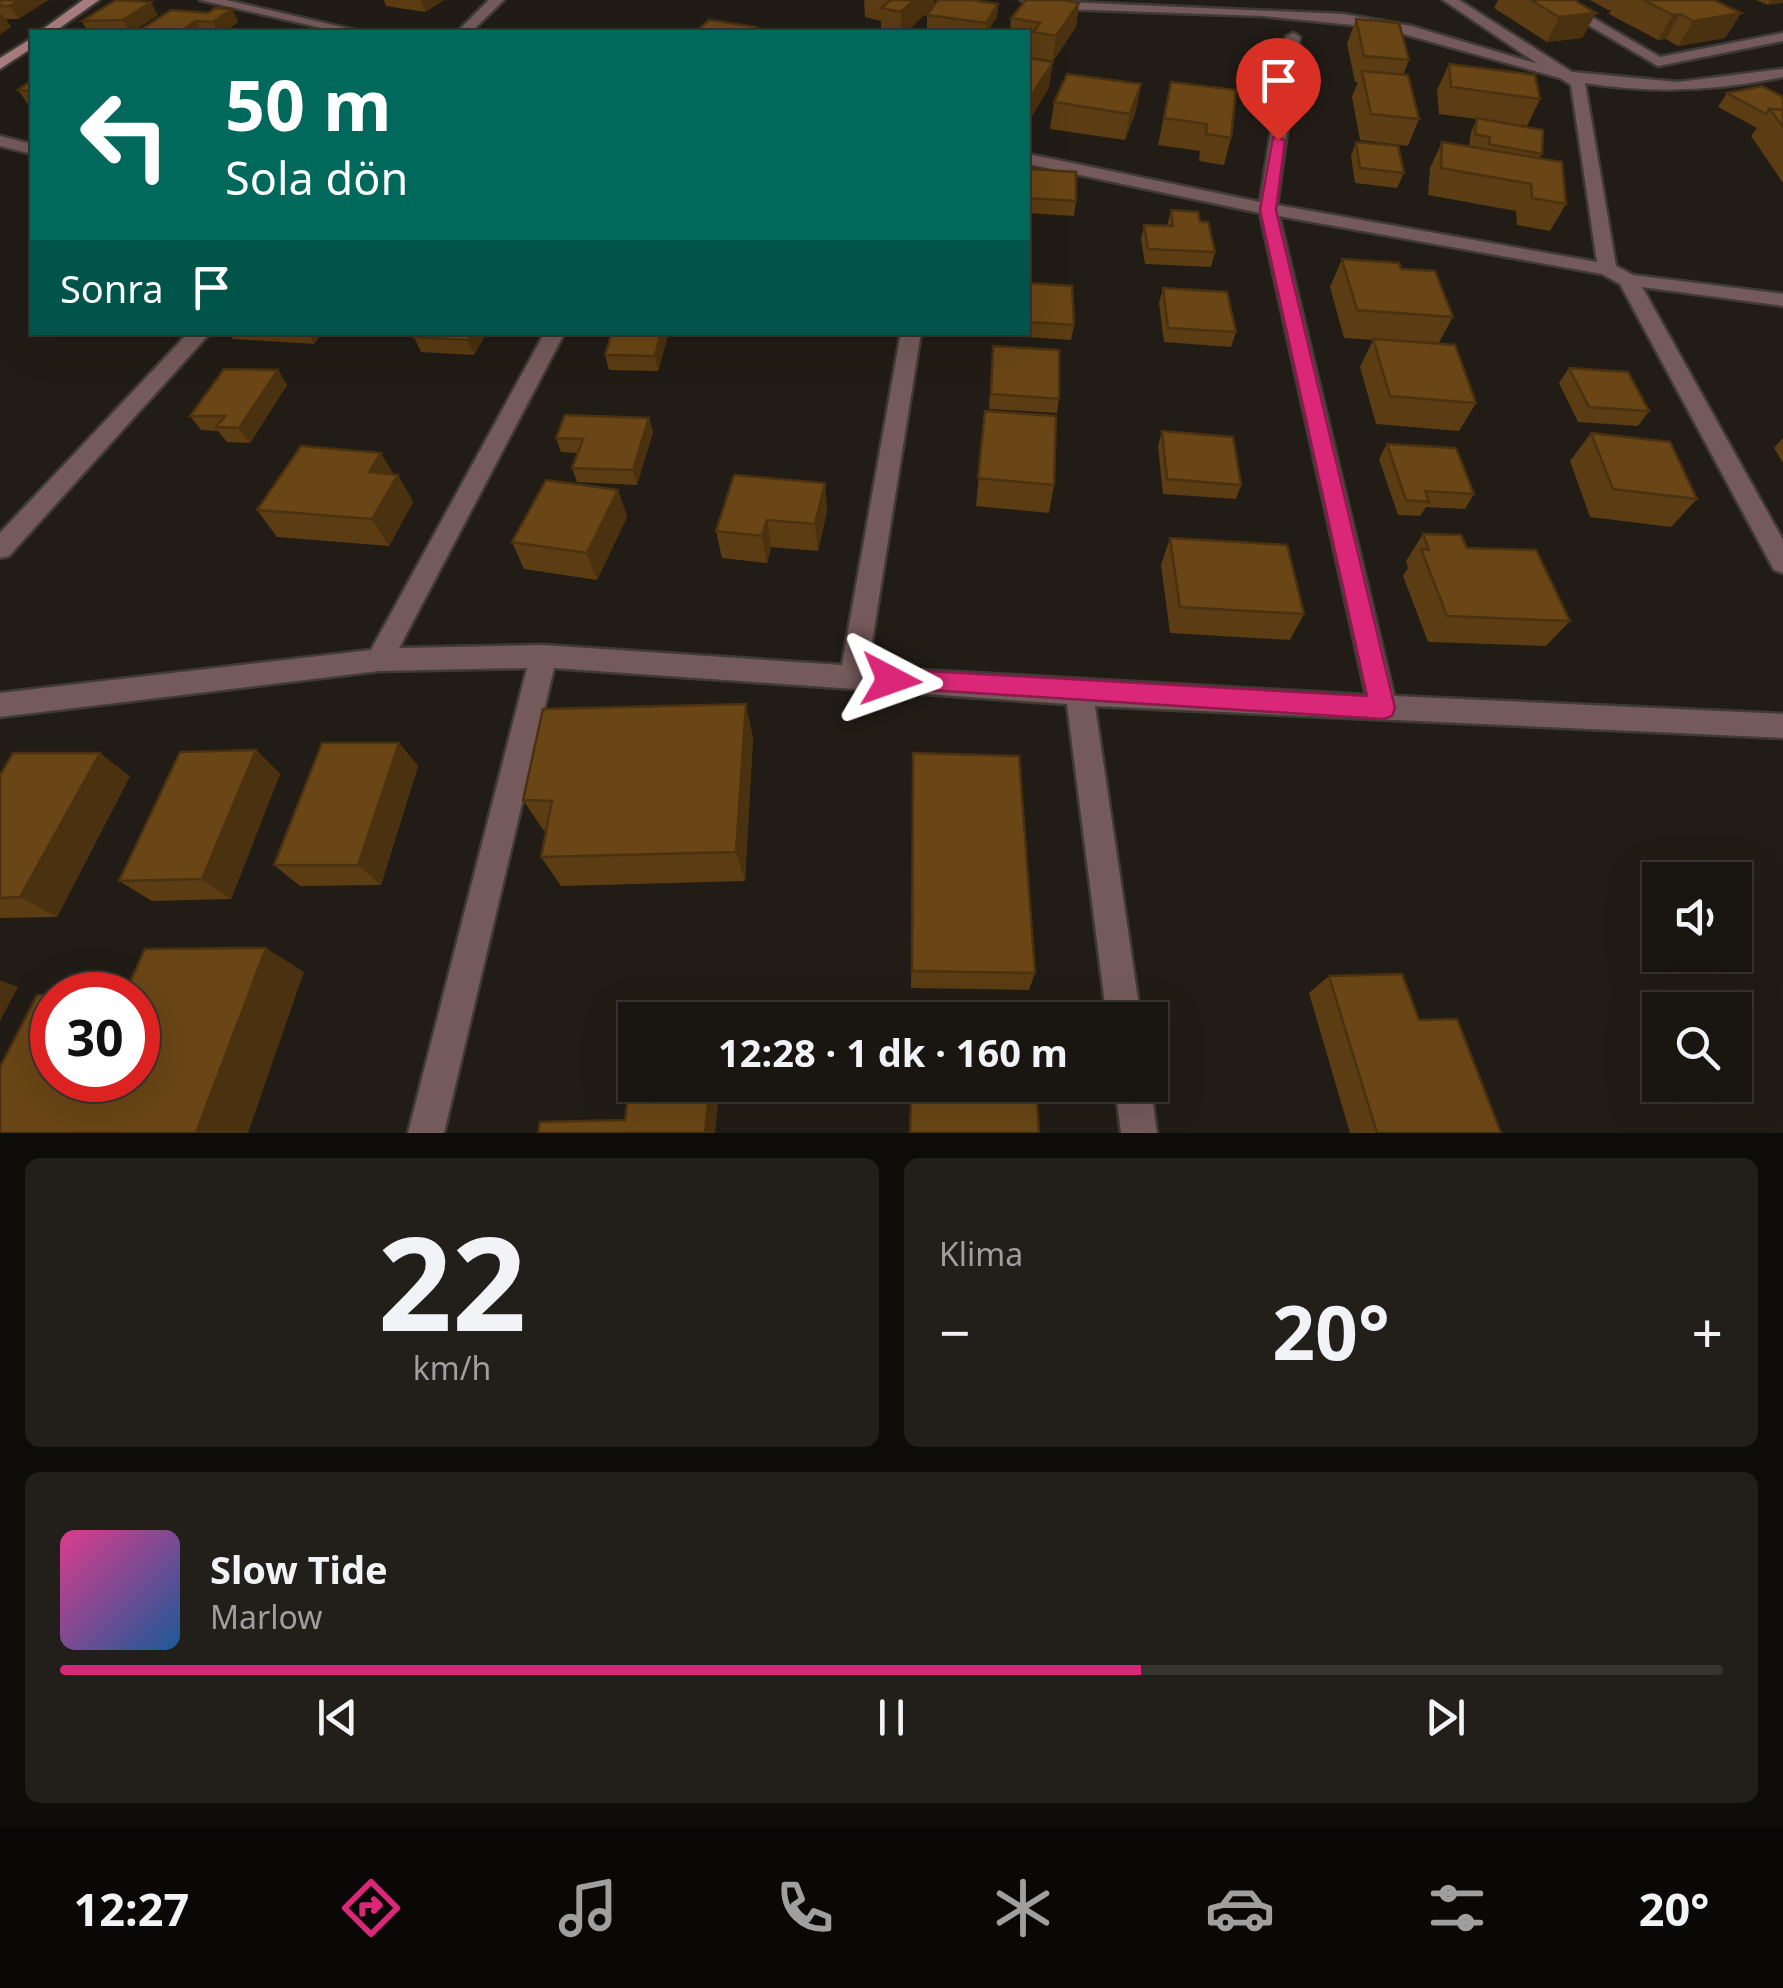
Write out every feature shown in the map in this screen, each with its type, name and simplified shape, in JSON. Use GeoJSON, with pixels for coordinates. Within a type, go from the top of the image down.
{"type":"FeatureCollection","features":[{"type":"Feature","properties":{"kind":"main road"},"geometry":{"type":"LineString","coordinates":[[49,30],[92,0]]}},
{"type":"Feature","properties":{"kind":"main road"},"geometry":{"type":"LineString","coordinates":[[0,66],[30,44]]}},
{"type":"Feature","properties":{"kind":"street"},"geometry":{"type":"LineString","coordinates":[[206,0],[347,30]]}},
{"type":"Feature","properties":{"kind":"street"},"geometry":{"type":"LineString","coordinates":[[466,30],[497,0]]}},
{"type":"Feature","properties":{"kind":"street"},"geometry":{"type":"LineString","coordinates":[[1028,0],[1340,18],[1437,36],[1570,76],[1698,89],[1783,74]]}},
{"type":"Feature","properties":{"kind":"street"},"geometry":{"type":"LineString","coordinates":[[1450,0],[1578,83],[1607,269]]}},
{"type":"Feature","properties":{"kind":"street"},"geometry":{"type":"LineString","coordinates":[[1553,0],[1658,62],[1783,36]]}},
{"type":"Feature","properties":{"kind":"street"},"geometry":{"type":"LineString","coordinates":[[1293,37],[1268,210],[1383,708]]}},
{"type":"Feature","properties":{"kind":"street"},"geometry":{"type":"LineString","coordinates":[[0,140],[30,148]]}},
{"type":"Feature","properties":{"kind":"street"},"geometry":{"type":"LineString","coordinates":[[1030,159],[1268,210],[1607,269],[1628,280],[1783,300]]}},
{"type":"Feature","properties":{"kind":"street"},"geometry":{"type":"LineString","coordinates":[[1628,280],[1783,563]]}},
{"type":"Feature","properties":{"kind":"street"},"geometry":{"type":"LineString","coordinates":[[0,549],[198,335]]}},
{"type":"Feature","properties":{"kind":"street"},"geometry":{"type":"LineString","coordinates":[[378,660],[553,335]]}},
{"type":"Feature","properties":{"kind":"street"},"geometry":{"type":"LineString","coordinates":[[853,677],[910,335]]}},
{"type":"Feature","properties":{"kind":"street"},"geometry":{"type":"LineString","coordinates":[[0,705],[378,660],[543,656],[1079,692],[1783,726]]}},
{"type":"Feature","properties":{"kind":"street"},"geometry":{"type":"LineString","coordinates":[[426,1133],[543,656]]}},
{"type":"Feature","properties":{"kind":"street"},"geometry":{"type":"LineString","coordinates":[[1079,692],[1122,1002]]}},
{"type":"Feature","properties":{"kind":"street"},"geometry":{"type":"LineString","coordinates":[[1134,1102],[1139,1133]]}},
{"type":"Feature","properties":{"kind":"building"},"geometry":{"type":"Polygon","coordinates":[[[0,0],[19,0],[10,6],[0,6],[0,0]]]}},
{"type":"Feature","properties":{"kind":"building"},"geometry":{"type":"Polygon","coordinates":[[[116,0],[151,2],[123,20],[82,21],[116,0]]]}},
{"type":"Feature","properties":{"kind":"building"},"geometry":{"type":"Polygon","coordinates":[[[891,0],[914,0],[901,12],[881,8],[891,0]]]}},
{"type":"Feature","properties":{"kind":"building"},"geometry":{"type":"Polygon","coordinates":[[[938,0],[998,4],[986,23],[927,15],[938,0]]]}},
{"type":"Feature","properties":{"kind":"building"},"geometry":{"type":"Polygon","coordinates":[[[1026,0],[1079,3],[1056,36],[1033,32],[1040,23],[1011,18],[1026,0]]]}},
{"type":"Feature","properties":{"kind":"building"},"geometry":{"type":"Polygon","coordinates":[[[1531,0],[1574,0],[1596,13],[1559,17],[1531,0]]]}},
{"type":"Feature","properties":{"kind":"building"},"geometry":{"type":"Polygon","coordinates":[[[1643,0],[1714,0],[1741,13],[1693,21],[1643,0]]]}},
{"type":"Feature","properties":{"kind":"building"},"geometry":{"type":"Polygon","coordinates":[[[215,8],[232,9],[213,22],[196,21],[182,30],[140,30],[171,10],[208,13],[215,8]]]}},
{"type":"Feature","properties":{"kind":"building"},"geometry":{"type":"Polygon","coordinates":[[[1356,19],[1399,23],[1409,60],[1364,56],[1356,19]]]}},
{"type":"Feature","properties":{"kind":"building"},"geometry":{"type":"Polygon","coordinates":[[[709,20],[756,27],[753,30],[697,30],[709,20]]]}},
{"type":"Feature","properties":{"kind":"building"},"geometry":{"type":"Polygon","coordinates":[[[1030,58],[1053,62],[1030,97],[1030,58]]]}},
{"type":"Feature","properties":{"kind":"building"},"geometry":{"type":"Polygon","coordinates":[[[1449,64],[1535,75],[1540,99],[1451,87],[1449,64]]]}},
{"type":"Feature","properties":{"kind":"building"},"geometry":{"type":"Polygon","coordinates":[[[1362,71],[1408,75],[1419,119],[1371,114],[1362,71]]]}},
{"type":"Feature","properties":{"kind":"building"},"geometry":{"type":"Polygon","coordinates":[[[1067,74],[1141,84],[1130,114],[1054,102],[1067,74]]]}},
{"type":"Feature","properties":{"kind":"building"},"geometry":{"type":"Polygon","coordinates":[[[1171,82],[1236,90],[1231,138],[1206,134],[1207,124],[1164,118],[1171,82]]]}},
{"type":"Feature","properties":{"kind":"building"},"geometry":{"type":"Polygon","coordinates":[[[1762,86],[1783,97],[1783,110],[1770,109],[1766,114],[1727,93],[1762,86]]]}},
{"type":"Feature","properties":{"kind":"building"},"geometry":{"type":"Polygon","coordinates":[[[1770,109],[1783,110],[1783,127],[1770,109]]]}},
{"type":"Feature","properties":{"kind":"building"},"geometry":{"type":"Polygon","coordinates":[[[1477,118],[1543,130],[1542,154],[1489,144],[1490,137],[1475,134],[1477,118]]]}},
{"type":"Feature","properties":{"kind":"building"},"geometry":{"type":"Polygon","coordinates":[[[1356,142],[1398,146],[1404,173],[1360,168],[1356,142]]]}},
{"type":"Feature","properties":{"kind":"building"},"geometry":{"type":"Polygon","coordinates":[[[1442,142],[1562,162],[1566,204],[1532,198],[1531,184],[1441,168],[1442,142]]]}},
{"type":"Feature","properties":{"kind":"building"},"geometry":{"type":"Polygon","coordinates":[[[1030,169],[1076,172],[1076,201],[1030,198],[1030,169]]]}},
{"type":"Feature","properties":{"kind":"building"},"geometry":{"type":"Polygon","coordinates":[[[1171,210],[1198,212],[1200,222],[1208,222],[1215,252],[1148,249],[1144,225],[1173,226],[1171,210]]]}},
{"type":"Feature","properties":{"kind":"building"},"geometry":{"type":"Polygon","coordinates":[[[1342,259],[1399,263],[1401,269],[1435,271],[1453,317],[1357,310],[1342,259]]]}},
{"type":"Feature","properties":{"kind":"building"},"geometry":{"type":"Polygon","coordinates":[[[1030,283],[1072,286],[1074,325],[1030,322],[1030,283]]]}},
{"type":"Feature","properties":{"kind":"building"},"geometry":{"type":"Polygon","coordinates":[[[1163,288],[1227,292],[1236,332],[1168,328],[1163,288]]]}},
{"type":"Feature","properties":{"kind":"building"},"geometry":{"type":"Polygon","coordinates":[[[415,335],[471,335],[468,340],[415,335]]]}},
{"type":"Feature","properties":{"kind":"building"},"geometry":{"type":"Polygon","coordinates":[[[611,335],[660,335],[655,356],[605,355],[611,335]]]}},
{"type":"Feature","properties":{"kind":"building"},"geometry":{"type":"Polygon","coordinates":[[[1373,339],[1455,345],[1476,403],[1390,396],[1373,339]]]}},
{"type":"Feature","properties":{"kind":"building"},"geometry":{"type":"Polygon","coordinates":[[[993,346],[1059,350],[1059,399],[991,394],[993,346]]]}},
{"type":"Feature","properties":{"kind":"building"},"geometry":{"type":"Polygon","coordinates":[[[1569,368],[1628,372],[1649,411],[1589,407],[1569,368]]]}},
{"type":"Feature","properties":{"kind":"building"},"geometry":{"type":"Polygon","coordinates":[[[224,369],[278,370],[239,428],[216,427],[225,416],[190,416],[224,369]]]}},
{"type":"Feature","properties":{"kind":"building"},"geometry":{"type":"Polygon","coordinates":[[[985,411],[1056,416],[1054,485],[978,478],[985,411]]]}},
{"type":"Feature","properties":{"kind":"building"},"geometry":{"type":"Polygon","coordinates":[[[565,415],[649,418],[633,470],[572,468],[583,439],[556,438],[565,415]]]}},
{"type":"Feature","properties":{"kind":"building"},"geometry":{"type":"Polygon","coordinates":[[[1162,431],[1233,437],[1241,485],[1167,479],[1162,431]]]}},
{"type":"Feature","properties":{"kind":"building"},"geometry":{"type":"Polygon","coordinates":[[[1591,433],[1670,442],[1697,499],[1613,489],[1591,433]]]}},
{"type":"Feature","properties":{"kind":"building"},"geometry":{"type":"Polygon","coordinates":[[[1387,444],[1456,448],[1474,494],[1425,491],[1429,502],[1406,500],[1387,444]]]}},
{"type":"Feature","properties":{"kind":"building"},"geometry":{"type":"Polygon","coordinates":[[[301,446],[381,453],[369,472],[398,475],[372,519],[257,510],[301,446]]]}},
{"type":"Feature","properties":{"kind":"building"},"geometry":{"type":"Polygon","coordinates":[[[734,475],[825,483],[815,524],[767,520],[762,536],[716,531],[734,475]]]}},
{"type":"Feature","properties":{"kind":"building"},"geometry":{"type":"Polygon","coordinates":[[[546,480],[618,490],[587,553],[512,542],[546,480]]]}},
{"type":"Feature","properties":{"kind":"building"},"geometry":{"type":"Polygon","coordinates":[[[1423,534],[1461,535],[1467,548],[1536,550],[1570,621],[1447,616],[1421,549],[1429,550],[1423,534]]]}},
{"type":"Feature","properties":{"kind":"building"},"geometry":{"type":"Polygon","coordinates":[[[1170,538],[1287,545],[1304,614],[1180,607],[1170,538]]]}},
{"type":"Feature","properties":{"kind":"building"},"geometry":{"type":"Polygon","coordinates":[[[746,704],[736,852],[541,857],[552,801],[523,800],[543,709],[746,704]]]}},
{"type":"Feature","properties":{"kind":"building"},"geometry":{"type":"Polygon","coordinates":[[[322,743],[399,743],[358,865],[274,865],[322,743]]]}},
{"type":"Feature","properties":{"kind":"building"},"geometry":{"type":"Polygon","coordinates":[[[256,750],[202,879],[119,881],[180,752],[256,750]]]}},
{"type":"Feature","properties":{"kind":"building"},"geometry":{"type":"Polygon","coordinates":[[[13,753],[100,753],[20,897],[0,898],[0,775],[13,753]]]}},
{"type":"Feature","properties":{"kind":"building"},"geometry":{"type":"Polygon","coordinates":[[[913,753],[1019,756],[1035,973],[912,971],[913,753]]]}},
{"type":"Feature","properties":{"kind":"building"},"geometry":{"type":"Polygon","coordinates":[[[266,948],[196,1133],[0,1133],[0,1067],[30,1009],[30,1102],[160,1102],[160,972],[134,972],[145,949],[266,948]]]}},
{"type":"Feature","properties":{"kind":"building"},"geometry":{"type":"Polygon","coordinates":[[[1402,974],[1419,1020],[1457,1019],[1501,1133],[1377,1133],[1329,976],[1402,974]]]}},
{"type":"Feature","properties":{"kind":"building"},"geometry":{"type":"Polygon","coordinates":[[[627,1102],[708,1102],[705,1133],[538,1133],[540,1122],[625,1120],[627,1102]]]}},
{"type":"Feature","properties":{"kind":"building"},"geometry":{"type":"Polygon","coordinates":[[[911,1102],[1037,1102],[1039,1133],[910,1133],[911,1102]]]}},
{"type":"Feature","properties":{"kind":"route"},"geometry":{"type":"LineString","coordinates":[[891,680],[1383,708],[1268,210],[1278,140]]}}]}
